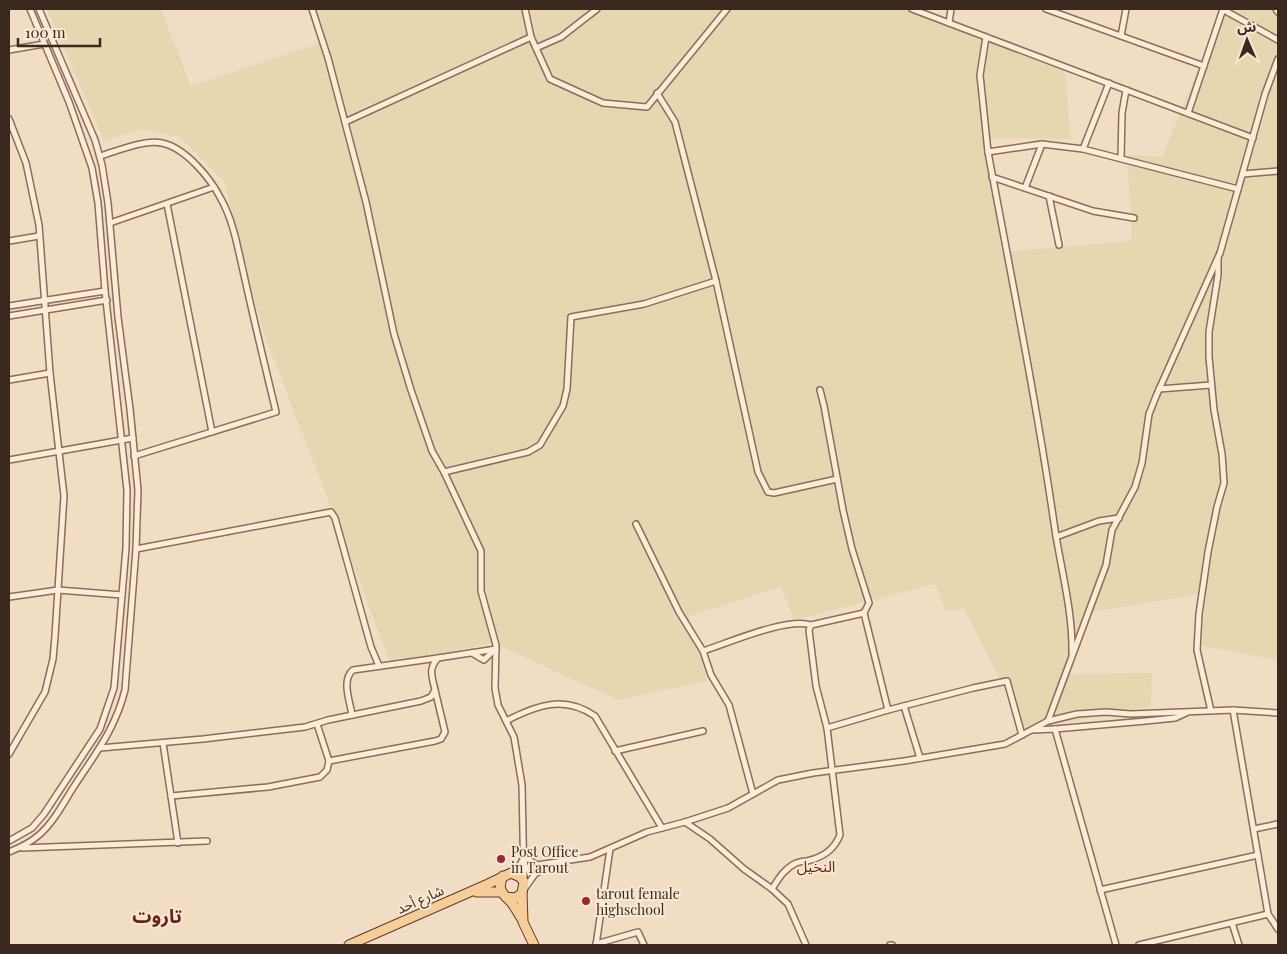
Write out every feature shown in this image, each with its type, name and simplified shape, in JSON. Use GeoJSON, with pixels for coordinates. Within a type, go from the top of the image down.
{"type":"FeatureCollection","features":[{"type":"Feature","properties":{"kind":"main road"},"geometry":{"type":"LineString","coordinates":[[523,922],[524,888],[520,877],[510,875],[499,884],[503,894],[512,903],[523,922],[534,945]]}},
{"type":"Feature","properties":{"kind":"main road","name":"شارع أحد"},"geometry":{"type":"LineString","coordinates":[[348,945],[510,875]]}},
{"type":"Feature","properties":{"kind":"main road"},"geometry":{"type":"LineString","coordinates":[[469,892],[503,894],[516,898],[524,888]]}},
{"type":"Feature","properties":{"kind":"street"},"geometry":{"type":"LineString","coordinates":[[9,841],[32,828],[44,814],[100,729],[114,688],[126,548],[127,490],[105,291],[100,224],[92,168],[77,124],[30,9]]}},
{"type":"Feature","properties":{"kind":"street"},"geometry":{"type":"LineString","coordinates":[[9,852],[20,848],[39,835],[52,820],[109,734],[119,711],[125,690],[136,549],[138,490],[110,223],[100,156],[39,9]]}},
{"type":"Feature","properties":{"kind":"street"},"geometry":{"type":"LineString","coordinates":[[312,9],[328,58],[366,202],[397,344],[411,390],[432,451],[444,472],[481,551],[481,591],[496,649],[494,688],[498,705],[514,737],[522,785],[524,888]]}},
{"type":"Feature","properties":{"kind":"street"},"geometry":{"type":"LineString","coordinates":[[525,9],[531,37],[550,79],[603,103],[646,107],[727,9]]}},
{"type":"Feature","properties":{"kind":"street"},"geometry":{"type":"LineString","coordinates":[[536,48],[561,37],[597,9]]}},
{"type":"Feature","properties":{"kind":"street"},"geometry":{"type":"LineString","coordinates":[[912,9],[1253,138]]}},
{"type":"Feature","properties":{"kind":"street"},"geometry":{"type":"LineString","coordinates":[[949,23],[952,9]]}},
{"type":"Feature","properties":{"kind":"street"},"geometry":{"type":"LineString","coordinates":[[1046,9],[1204,66]]}},
{"type":"Feature","properties":{"kind":"street"},"geometry":{"type":"LineString","coordinates":[[1121,36],[1126,9]]}},
{"type":"Feature","properties":{"kind":"street"},"geometry":{"type":"LineString","coordinates":[[1188,113],[1223,9],[1278,40]]}},
{"type":"Feature","properties":{"kind":"street"},"geometry":{"type":"LineString","coordinates":[[345,122],[531,37]]}},
{"type":"Feature","properties":{"kind":"street"},"geometry":{"type":"LineString","coordinates":[[986,37],[980,75],[988,152],[1039,422],[1056,537],[1073,629],[1072,657]]}},
{"type":"Feature","properties":{"kind":"street"},"geometry":{"type":"LineString","coordinates":[[9,50],[44,44]]}},
{"type":"Feature","properties":{"kind":"street"},"geometry":{"type":"LineString","coordinates":[[1048,721],[1106,565],[1112,530],[1137,479],[1142,463],[1149,414],[1218,256],[1265,94],[1278,59]]}},
{"type":"Feature","properties":{"kind":"street"},"geometry":{"type":"LineString","coordinates":[[1083,149],[1109,84]]}},
{"type":"Feature","properties":{"kind":"street"},"geometry":{"type":"LineString","coordinates":[[1121,158],[1122,113],[1126,90]]}},
{"type":"Feature","properties":{"kind":"street"},"geometry":{"type":"LineString","coordinates":[[657,93],[675,122],[716,281],[758,472],[768,492],[774,493],[837,479]]}},
{"type":"Feature","properties":{"kind":"street"},"geometry":{"type":"LineString","coordinates":[[9,119],[26,163],[40,236],[44,310],[64,496],[53,659],[45,692],[9,754]]}},
{"type":"Feature","properties":{"kind":"street"},"geometry":{"type":"LineString","coordinates":[[77,124],[92,133]]}},
{"type":"Feature","properties":{"kind":"street"},"geometry":{"type":"LineString","coordinates":[[100,156],[149,143],[162,143],[175,148],[192,161],[214,187],[222,200],[233,232],[276,412],[134,456]]}},
{"type":"Feature","properties":{"kind":"street"},"geometry":{"type":"LineString","coordinates":[[988,152],[1042,144],[1083,149],[1238,189]]}},
{"type":"Feature","properties":{"kind":"street"},"geometry":{"type":"LineString","coordinates":[[1025,188],[1042,144]]}},
{"type":"Feature","properties":{"kind":"street"},"geometry":{"type":"LineString","coordinates":[[1243,174],[1278,171]]}},
{"type":"Feature","properties":{"kind":"street"},"geometry":{"type":"LineString","coordinates":[[992,177],[1093,211],[1134,218]]}},
{"type":"Feature","properties":{"kind":"street"},"geometry":{"type":"LineString","coordinates":[[110,223],[214,187]]}},
{"type":"Feature","properties":{"kind":"street"},"geometry":{"type":"LineString","coordinates":[[1049,196],[1059,245]]}},
{"type":"Feature","properties":{"kind":"street"},"geometry":{"type":"LineString","coordinates":[[167,204],[212,432]]}},
{"type":"Feature","properties":{"kind":"street"},"geometry":{"type":"LineString","coordinates":[[100,224],[109,216]]}},
{"type":"Feature","properties":{"kind":"street"},"geometry":{"type":"LineString","coordinates":[[9,241],[40,236]]}},
{"type":"Feature","properties":{"kind":"street"},"geometry":{"type":"LineString","coordinates":[[1212,710],[1197,650],[1199,614],[1208,552],[1224,483],[1222,454],[1214,410],[1208,357],[1209,332],[1218,275],[1218,256]]}},
{"type":"Feature","properties":{"kind":"street"},"geometry":{"type":"LineString","coordinates":[[105,284],[114,267]]}},
{"type":"Feature","properties":{"kind":"street"},"geometry":{"type":"LineString","coordinates":[[444,472],[528,452],[540,445],[563,406],[567,389],[571,317],[644,304],[716,281]]}},
{"type":"Feature","properties":{"kind":"street"},"geometry":{"type":"LineString","coordinates":[[9,306],[105,291]]}},
{"type":"Feature","properties":{"kind":"street"},"geometry":{"type":"LineString","coordinates":[[82,304],[95,292]]}},
{"type":"Feature","properties":{"kind":"street"},"geometry":{"type":"LineString","coordinates":[[9,316],[107,300]]}},
{"type":"Feature","properties":{"kind":"street"},"geometry":{"type":"LineString","coordinates":[[9,380],[50,373]]}},
{"type":"Feature","properties":{"kind":"street"},"geometry":{"type":"LineString","coordinates":[[1159,388],[1211,385]]}},
{"type":"Feature","properties":{"kind":"street"},"geometry":{"type":"LineString","coordinates":[[820,390],[850,541],[869,603],[864,613],[888,710]]}},
{"type":"Feature","properties":{"kind":"street"},"geometry":{"type":"LineString","coordinates":[[9,460],[133,438]]}},
{"type":"Feature","properties":{"kind":"street"},"geometry":{"type":"LineString","coordinates":[[136,549],[331,512],[335,518],[371,647],[379,666]]}},
{"type":"Feature","properties":{"kind":"street"},"geometry":{"type":"LineString","coordinates":[[1056,537],[1099,521],[1118,518]]}},
{"type":"Feature","properties":{"kind":"street"},"geometry":{"type":"LineString","coordinates":[[636,524],[678,612],[703,651],[711,675],[729,705],[753,794]]}},
{"type":"Feature","properties":{"kind":"street"},"geometry":{"type":"LineString","coordinates":[[9,597],[58,590],[122,595]]}},
{"type":"Feature","properties":{"kind":"street"},"geometry":{"type":"LineString","coordinates":[[703,651],[777,626],[806,623],[811,625],[864,613]]}},
{"type":"Feature","properties":{"kind":"street"},"geometry":{"type":"LineString","coordinates":[[772,889],[783,872],[797,863],[826,854],[836,845],[840,835],[827,728],[816,686],[809,630],[811,625]]}},
{"type":"Feature","properties":{"kind":"street"},"geometry":{"type":"LineString","coordinates":[[352,716],[346,680],[348,674],[353,670],[496,649]]}},
{"type":"Feature","properties":{"kind":"street"},"geometry":{"type":"LineString","coordinates":[[472,653],[484,660],[496,649]]}},
{"type":"Feature","properties":{"kind":"street"},"geometry":{"type":"LineString","coordinates":[[327,760],[435,742],[441,739],[444,732],[431,672],[433,664],[438,658]]}},
{"type":"Feature","properties":{"kind":"street"},"geometry":{"type":"LineString","coordinates":[[827,728],[888,710],[1007,681],[1022,734]]}},
{"type":"Feature","properties":{"kind":"street"},"geometry":{"type":"LineString","coordinates":[[100,748],[305,727],[421,701],[430,697],[435,690]]}},
{"type":"Feature","properties":{"kind":"street"},"geometry":{"type":"LineString","coordinates":[[506,721],[535,707],[549,704],[566,704],[579,707],[595,716],[662,828]]}},
{"type":"Feature","properties":{"kind":"street"},"geometry":{"type":"LineString","coordinates":[[904,706],[920,758]]}},
{"type":"Feature","properties":{"kind":"street"},"geometry":{"type":"LineString","coordinates":[[510,875],[537,865],[590,857],[647,832],[728,808],[778,780],[1005,744],[1048,721],[1077,714],[1106,712],[1131,714],[1212,710],[1278,713]]}},
{"type":"Feature","properties":{"kind":"street"},"geometry":{"type":"LineString","coordinates":[[1233,710],[1268,914],[1275,921],[1278,929]]}},
{"type":"Feature","properties":{"kind":"street"},"geometry":{"type":"LineString","coordinates":[[1031,730],[1175,718],[1189,712]]}},
{"type":"Feature","properties":{"kind":"street"},"geometry":{"type":"LineString","coordinates":[[171,796],[268,788],[320,777],[327,770],[327,760],[317,724]]}},
{"type":"Feature","properties":{"kind":"street"},"geometry":{"type":"LineString","coordinates":[[1055,729],[1116,945]]}},
{"type":"Feature","properties":{"kind":"street"},"geometry":{"type":"LineString","coordinates":[[614,750],[704,731]]}},
{"type":"Feature","properties":{"kind":"street"},"geometry":{"type":"LineString","coordinates":[[163,743],[178,842]]}},
{"type":"Feature","properties":{"kind":"street"},"geometry":{"type":"LineString","coordinates":[[685,822],[710,839],[788,904],[806,945]]}},
{"type":"Feature","properties":{"kind":"street"},"geometry":{"type":"LineString","coordinates":[[1254,829],[1278,824]]}},
{"type":"Feature","properties":{"kind":"street"},"geometry":{"type":"LineString","coordinates":[[20,848],[207,842]]}},
{"type":"Feature","properties":{"kind":"street"},"geometry":{"type":"LineString","coordinates":[[610,849],[596,944],[638,932],[644,945]]}},
{"type":"Feature","properties":{"kind":"street"},"geometry":{"type":"LineString","coordinates":[[1100,890],[1258,855]]}},
{"type":"Feature","properties":{"kind":"street"},"geometry":{"type":"LineString","coordinates":[[524,857],[537,865]]}},
{"type":"Feature","properties":{"kind":"street"},"geometry":{"type":"LineString","coordinates":[[510,875],[520,865],[524,857]]}},
{"type":"Feature","properties":{"kind":"street"},"geometry":{"type":"LineString","coordinates":[[524,888],[535,874],[555,863]]}},
{"type":"Feature","properties":{"kind":"street"},"geometry":{"type":"LineString","coordinates":[[1139,945],[1268,914]]}},
{"type":"Feature","properties":{"kind":"street"},"geometry":{"type":"LineString","coordinates":[[1232,923],[1239,945]]}},
{"type":"Feature","properties":{"kind":"shaded area"},"geometry":{"type":"Polygon","coordinates":[[[47,9],[161,9],[191,86],[326,41],[315,9],[912,9],[1064,66],[1071,139],[984,138],[1002,252],[1132,241],[1127,155],[1162,157],[1223,9],[1278,9],[1278,660],[1202,646],[1205,593],[1087,613],[1067,674],[1152,673],[1151,706],[1026,730],[964,609],[946,611],[935,584],[794,620],[781,587],[689,616],[707,681],[618,700],[493,643],[391,664],[263,331],[224,181],[180,137],[142,129],[104,141],[47,9]]]}},
{"type":"Feature","properties":{"kind":"place","name":"Post Office in Tarout"},"geometry":{"type":"Point","coordinates":[501,859]}},
{"type":"Feature","properties":{"kind":"place","name":"tarout female highschool"},"geometry":{"type":"Point","coordinates":[586,901]}},
{"type":"Feature","properties":{"kind":"district","name":"النخيل"},"geometry":{"type":"Point","coordinates":[816,866]}},
{"type":"Feature","properties":{"kind":"district","name":"تاروت"},"geometry":{"type":"Point","coordinates":[157,915]}}]}
